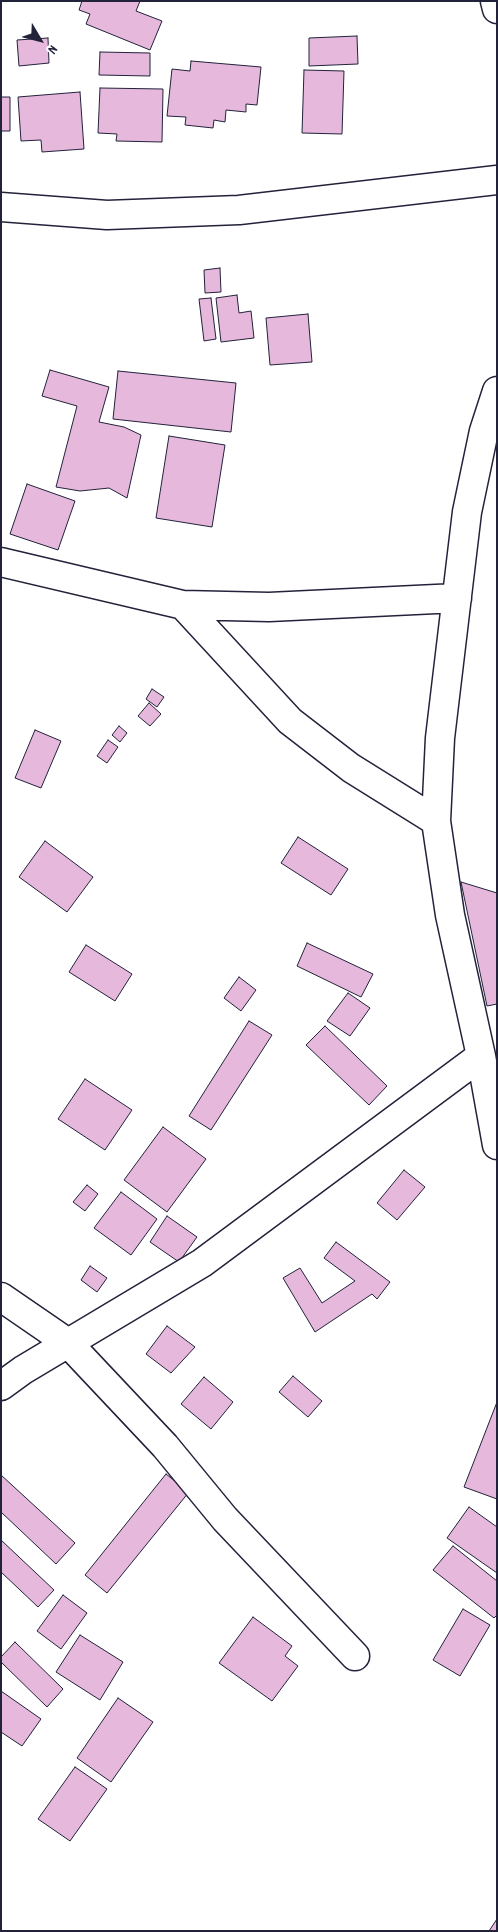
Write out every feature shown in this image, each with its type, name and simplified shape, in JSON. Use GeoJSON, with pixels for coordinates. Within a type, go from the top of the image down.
{"type":"FeatureCollection","features":[{"type":"Feature","properties":{"kind":"street"},"geometry":{"type":"LineString","coordinates":[[495,1],[497,9]]}},
{"type":"Feature","properties":{"kind":"street"},"geometry":{"type":"LineString","coordinates":[[1,208],[107,215],[239,210],[497,180]]}},
{"type":"Feature","properties":{"kind":"street"},"geometry":{"type":"LineString","coordinates":[[497,390],[484,431],[467,512],[440,738],[436,822],[450,915],[481,1056],[497,1145]]}},
{"type":"Feature","properties":{"kind":"street"},"geometry":{"type":"LineString","coordinates":[[1,562],[183,605],[269,606],[457,598]]}},
{"type":"Feature","properties":{"kind":"street"},"geometry":{"type":"LineString","coordinates":[[183,605],[290,721],[351,768],[436,822]]}},
{"type":"Feature","properties":{"kind":"street"},"geometry":{"type":"LineString","coordinates":[[1,1386],[23,1370],[202,1263],[481,1056]]}},
{"type":"Feature","properties":{"kind":"street"},"geometry":{"type":"LineString","coordinates":[[1,1297],[68,1343],[166,1446],[226,1519],[355,1656]]}},
{"type":"Feature","properties":{"kind":"building"},"geometry":{"type":"Polygon","coordinates":[[[82,1],[140,1],[136,11],[162,21],[150,50],[86,24],[90,14],[79,10],[82,1]]]}},
{"type":"Feature","properties":{"kind":"building"},"geometry":{"type":"Polygon","coordinates":[[[357,36],[358,64],[309,66],[309,38],[357,36]]]}},
{"type":"Feature","properties":{"kind":"building"},"geometry":{"type":"Polygon","coordinates":[[[48,38],[49,63],[19,66],[17,40],[48,38]]]}},
{"type":"Feature","properties":{"kind":"building"},"geometry":{"type":"Polygon","coordinates":[[[100,52],[150,53],[150,76],[99,75],[100,52]]]}},
{"type":"Feature","properties":{"kind":"building"},"geometry":{"type":"Polygon","coordinates":[[[191,61],[261,67],[257,105],[246,104],[246,112],[226,110],[225,122],[214,120],[213,128],[185,125],[186,117],[167,116],[172,69],[190,71],[191,61]]]}},
{"type":"Feature","properties":{"kind":"building"},"geometry":{"type":"Polygon","coordinates":[[[304,70],[344,71],[342,134],[302,133],[304,70]]]}},
{"type":"Feature","properties":{"kind":"building"},"geometry":{"type":"Polygon","coordinates":[[[100,88],[163,89],[162,142],[116,141],[117,134],[98,133],[100,88]]]}},
{"type":"Feature","properties":{"kind":"building"},"geometry":{"type":"Polygon","coordinates":[[[80,92],[84,149],[42,152],[41,140],[21,141],[18,97],[80,92]]]}},
{"type":"Feature","properties":{"kind":"building"},"geometry":{"type":"Polygon","coordinates":[[[1,97],[10,97],[10,131],[1,131],[1,97]]]}},
{"type":"Feature","properties":{"kind":"building"},"geometry":{"type":"Polygon","coordinates":[[[220,268],[221,292],[205,293],[204,270],[220,268]]]}},
{"type":"Feature","properties":{"kind":"building"},"geometry":{"type":"Polygon","coordinates":[[[237,295],[239,313],[251,311],[254,338],[221,342],[216,298],[237,295]]]}},
{"type":"Feature","properties":{"kind":"building"},"geometry":{"type":"Polygon","coordinates":[[[211,298],[216,339],[204,341],[199,299],[211,298]]]}},
{"type":"Feature","properties":{"kind":"building"},"geometry":{"type":"Polygon","coordinates":[[[308,314],[312,362],[270,365],[266,318],[308,314]]]}},
{"type":"Feature","properties":{"kind":"building"},"geometry":{"type":"Polygon","coordinates":[[[50,370],[109,387],[99,422],[124,427],[141,435],[127,498],[109,488],[80,491],[56,487],[77,406],[42,396],[50,370]]]}},
{"type":"Feature","properties":{"kind":"building"},"geometry":{"type":"Polygon","coordinates":[[[118,371],[236,383],[231,432],[113,419],[118,371]]]}},
{"type":"Feature","properties":{"kind":"building"},"geometry":{"type":"Polygon","coordinates":[[[169,436],[225,445],[212,527],[156,518],[169,436]]]}},
{"type":"Feature","properties":{"kind":"building"},"geometry":{"type":"Polygon","coordinates":[[[27,484],[75,501],[58,550],[10,534],[27,484]]]}},
{"type":"Feature","properties":{"kind":"building"},"geometry":{"type":"Polygon","coordinates":[[[152,689],[164,697],[157,707],[146,699],[152,689]]]}},
{"type":"Feature","properties":{"kind":"building"},"geometry":{"type":"Polygon","coordinates":[[[149,703],[161,714],[150,726],[138,716],[149,703]]]}},
{"type":"Feature","properties":{"kind":"building"},"geometry":{"type":"Polygon","coordinates":[[[119,726],[127,733],[120,742],[112,735],[119,726]]]}},
{"type":"Feature","properties":{"kind":"building"},"geometry":{"type":"Polygon","coordinates":[[[35,730],[61,741],[41,788],[15,778],[35,730]]]}},
{"type":"Feature","properties":{"kind":"building"},"geometry":{"type":"Polygon","coordinates":[[[108,740],[118,747],[107,763],[97,756],[108,740]]]}},
{"type":"Feature","properties":{"kind":"building"},"geometry":{"type":"Polygon","coordinates":[[[298,837],[348,869],[331,895],[281,863],[298,837]]]}},
{"type":"Feature","properties":{"kind":"building"},"geometry":{"type":"Polygon","coordinates":[[[45,841],[93,877],[67,912],[19,877],[45,841]]]}},
{"type":"Feature","properties":{"kind":"building"},"geometry":{"type":"Polygon","coordinates":[[[461,882],[497,893],[497,1004],[487,1006],[461,882]]]}},
{"type":"Feature","properties":{"kind":"building"},"geometry":{"type":"Polygon","coordinates":[[[307,943],[373,974],[361,997],[297,966],[307,943]]]}},
{"type":"Feature","properties":{"kind":"building"},"geometry":{"type":"Polygon","coordinates":[[[86,945],[132,974],[115,1001],[69,972],[86,945]]]}},
{"type":"Feature","properties":{"kind":"building"},"geometry":{"type":"Polygon","coordinates":[[[239,977],[256,990],[241,1011],[224,998],[239,977]]]}},
{"type":"Feature","properties":{"kind":"building"},"geometry":{"type":"Polygon","coordinates":[[[348,993],[370,1008],[350,1036],[327,1021],[348,993]]]}},
{"type":"Feature","properties":{"kind":"building"},"geometry":{"type":"Polygon","coordinates":[[[249,1021],[272,1035],[211,1130],[189,1116],[249,1021]]]}},
{"type":"Feature","properties":{"kind":"building"},"geometry":{"type":"Polygon","coordinates":[[[325,1026],[387,1086],[369,1105],[306,1045],[325,1026]]]}},
{"type":"Feature","properties":{"kind":"building"},"geometry":{"type":"Polygon","coordinates":[[[85,1079],[132,1110],[105,1150],[58,1119],[85,1079]]]}},
{"type":"Feature","properties":{"kind":"building"},"geometry":{"type":"Polygon","coordinates":[[[163,1127],[206,1159],[167,1212],[124,1180],[163,1127]]]}},
{"type":"Feature","properties":{"kind":"building"},"geometry":{"type":"Polygon","coordinates":[[[404,1170],[425,1187],[397,1220],[377,1203],[404,1170]]]}},
{"type":"Feature","properties":{"kind":"building"},"geometry":{"type":"Polygon","coordinates":[[[87,1185],[98,1194],[85,1211],[73,1202],[87,1185]]]}},
{"type":"Feature","properties":{"kind":"building"},"geometry":{"type":"Polygon","coordinates":[[[121,1192],[157,1219],[131,1255],[94,1228],[121,1192]]]}},
{"type":"Feature","properties":{"kind":"building"},"geometry":{"type":"Polygon","coordinates":[[[167,1216],[197,1237],[179,1262],[150,1242],[167,1216]]]}},
{"type":"Feature","properties":{"kind":"building"},"geometry":{"type":"Polygon","coordinates":[[[336,1242],[390,1282],[377,1299],[372,1294],[315,1332],[283,1278],[300,1268],[322,1303],[355,1281],[324,1258],[336,1242]]]}},
{"type":"Feature","properties":{"kind":"building"},"geometry":{"type":"Polygon","coordinates":[[[90,1266],[107,1278],[97,1292],[81,1280],[90,1266]]]}},
{"type":"Feature","properties":{"kind":"building"},"geometry":{"type":"Polygon","coordinates":[[[167,1326],[195,1347],[171,1373],[146,1354],[167,1326]]]}},
{"type":"Feature","properties":{"kind":"building"},"geometry":{"type":"Polygon","coordinates":[[[293,1376],[322,1401],[308,1417],[279,1392],[293,1376]]]}},
{"type":"Feature","properties":{"kind":"building"},"geometry":{"type":"Polygon","coordinates":[[[204,1377],[233,1402],[211,1429],[181,1404],[204,1377]]]}},
{"type":"Feature","properties":{"kind":"building"},"geometry":{"type":"Polygon","coordinates":[[[497,1402],[497,1499],[464,1487],[497,1402]]]}},
{"type":"Feature","properties":{"kind":"building"},"geometry":{"type":"Polygon","coordinates":[[[166,1474],[189,1492],[107,1593],[85,1575],[166,1474]]]}},
{"type":"Feature","properties":{"kind":"building"},"geometry":{"type":"Polygon","coordinates":[[[1,1475],[75,1543],[56,1564],[1,1512],[1,1475]]]}},
{"type":"Feature","properties":{"kind":"building"},"geometry":{"type":"Polygon","coordinates":[[[469,1507],[497,1527],[497,1573],[447,1538],[469,1507]]]}},
{"type":"Feature","properties":{"kind":"building"},"geometry":{"type":"Polygon","coordinates":[[[1,1540],[54,1590],[38,1607],[1,1572],[1,1540]]]}},
{"type":"Feature","properties":{"kind":"building"},"geometry":{"type":"Polygon","coordinates":[[[453,1546],[497,1581],[497,1615],[494,1618],[433,1570],[453,1546]]]}},
{"type":"Feature","properties":{"kind":"building"},"geometry":{"type":"Polygon","coordinates":[[[63,1595],[87,1613],[61,1649],[37,1631],[63,1595]]]}},
{"type":"Feature","properties":{"kind":"building"},"geometry":{"type":"Polygon","coordinates":[[[463,1609],[490,1625],[460,1676],[433,1660],[463,1609]]]}},
{"type":"Feature","properties":{"kind":"building"},"geometry":{"type":"Polygon","coordinates":[[[253,1617],[292,1646],[285,1656],[298,1666],[272,1701],[219,1663],[253,1617]]]}},
{"type":"Feature","properties":{"kind":"building"},"geometry":{"type":"Polygon","coordinates":[[[80,1635],[123,1662],[100,1700],[56,1672],[80,1635]]]}},
{"type":"Feature","properties":{"kind":"building"},"geometry":{"type":"Polygon","coordinates":[[[15,1642],[63,1689],[47,1707],[1,1662],[1,1657],[15,1642]]]}},
{"type":"Feature","properties":{"kind":"building"},"geometry":{"type":"Polygon","coordinates":[[[1,1691],[41,1719],[22,1746],[1,1732],[1,1691]]]}},
{"type":"Feature","properties":{"kind":"building"},"geometry":{"type":"Polygon","coordinates":[[[118,1698],[153,1722],[111,1782],[77,1758],[118,1698]]]}},
{"type":"Feature","properties":{"kind":"building"},"geometry":{"type":"Polygon","coordinates":[[[75,1767],[107,1789],[70,1841],[38,1819],[75,1767]]]}},
{"type":"Feature","properties":{"kind":"building"},"geometry":{"type":"Polygon","coordinates":[[[497,1919],[497,1931],[489,1931],[497,1919]]]}}]}
